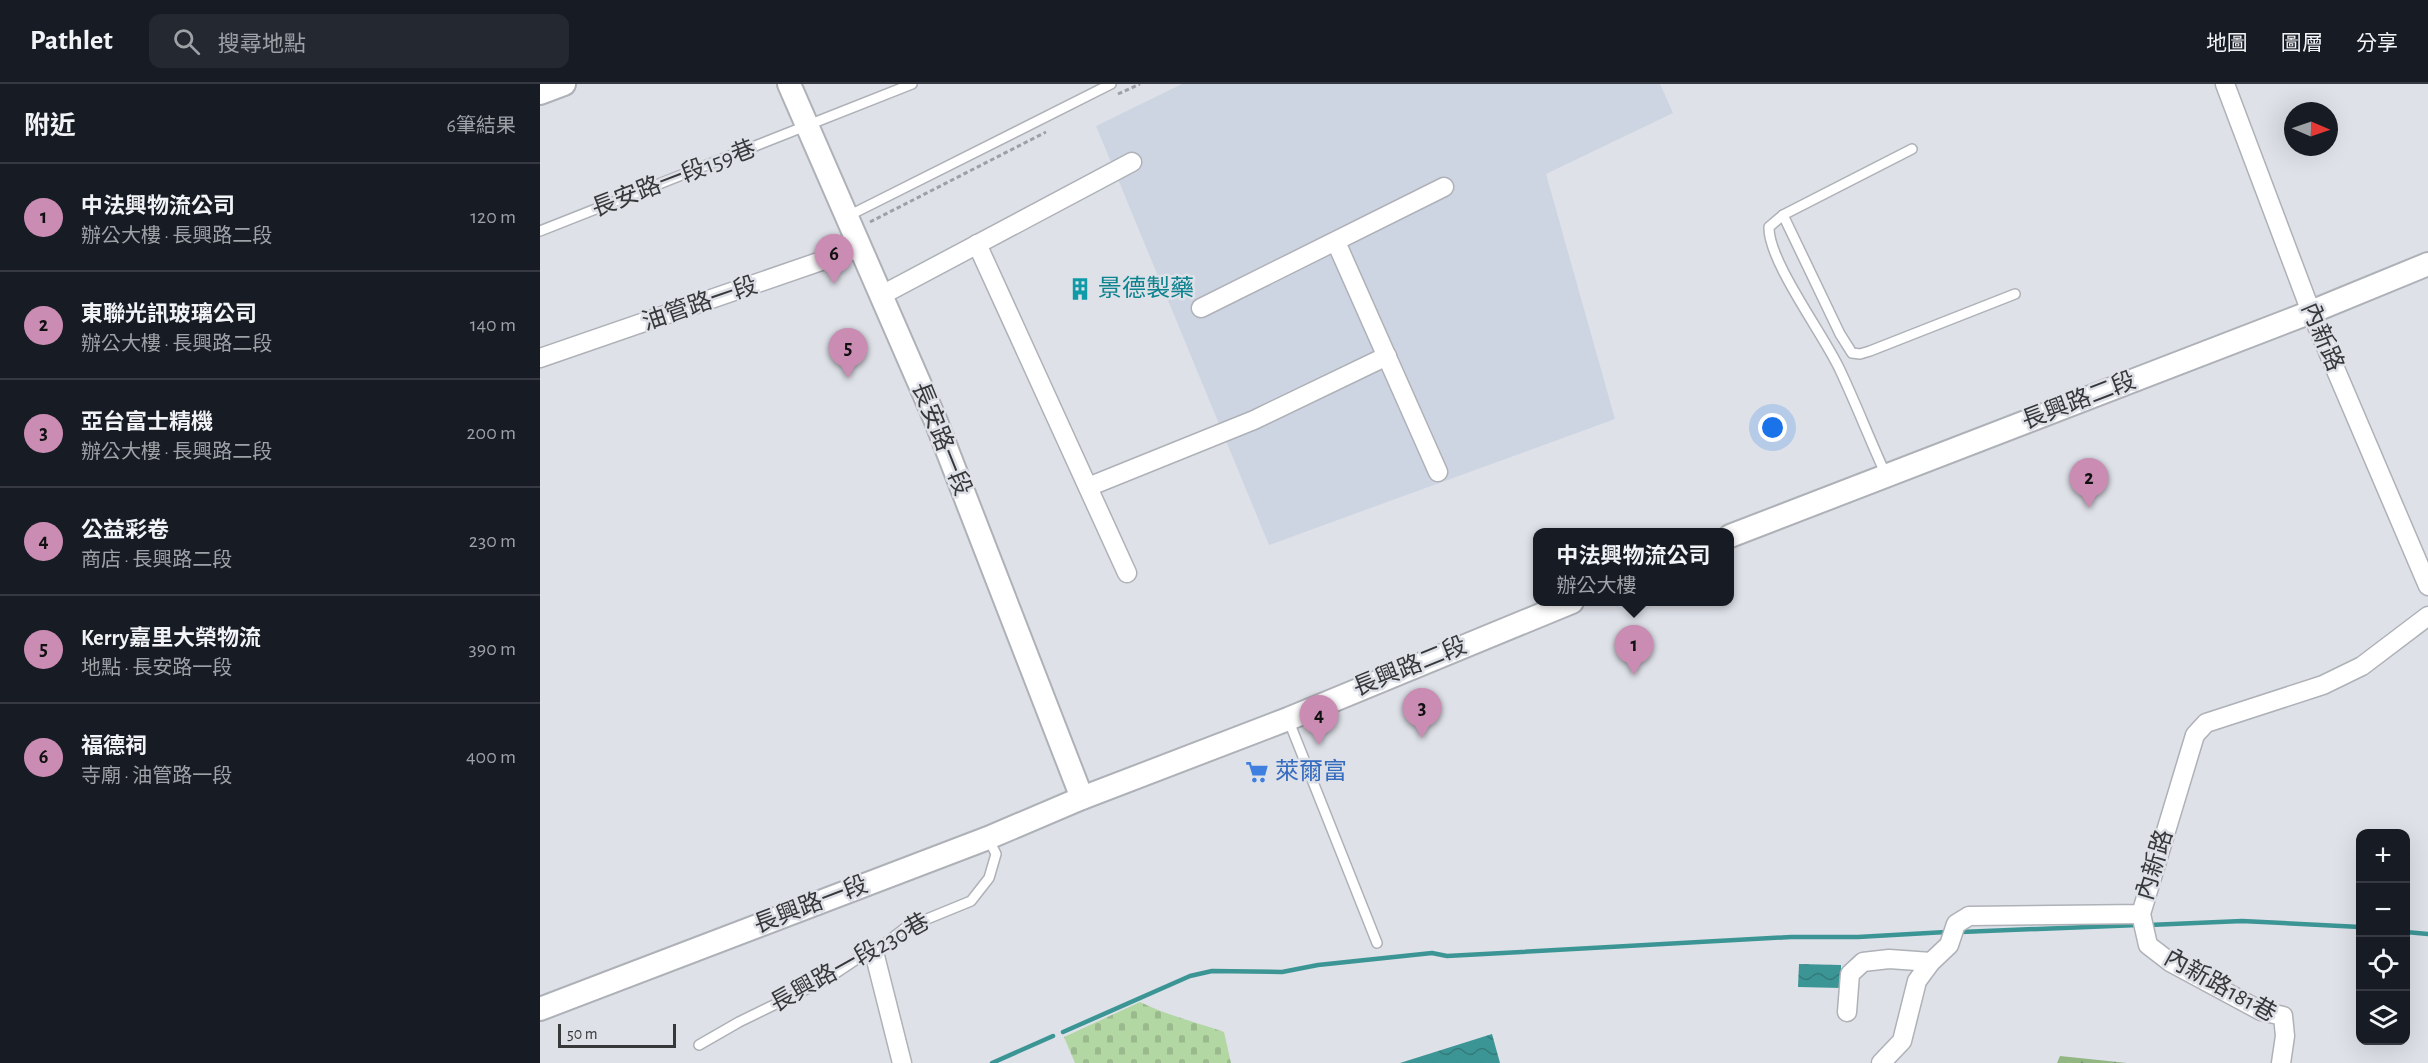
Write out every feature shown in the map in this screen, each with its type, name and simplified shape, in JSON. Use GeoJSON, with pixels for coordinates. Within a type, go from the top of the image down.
{"type":"FeatureCollection","features":[{"type":"Feature","properties":{"kind":"street"},"geometry":{"type":"LineString","coordinates":[[540,93],[564,84]]}},
{"type":"Feature","properties":{"kind":"street","name":"長安路一段"},"geometry":{"type":"LineString","coordinates":[[789,84],[845,217],[935,419],[1082,798]]}},
{"type":"Feature","properties":{"kind":"street","name":"內新路"},"geometry":{"type":"LineString","coordinates":[[2225,84],[2311,312],[2428,586]]}},
{"type":"Feature","properties":{"kind":"street"},"geometry":{"type":"LineString","coordinates":[[880,296],[1132,162]]}},
{"type":"Feature","properties":{"kind":"street"},"geometry":{"type":"LineString","coordinates":[[1201,308],[1444,187]]}},
{"type":"Feature","properties":{"kind":"street"},"geometry":{"type":"LineString","coordinates":[[1336,242],[1438,472]]}},
{"type":"Feature","properties":{"kind":"street"},"geometry":{"type":"LineString","coordinates":[[977,244],[1127,573]]}},
{"type":"Feature","properties":{"kind":"street","name":"油管路一段"},"geometry":{"type":"LineString","coordinates":[[540,358],[859,248]]}},
{"type":"Feature","properties":{"kind":"street","name":"長興路二段"},"geometry":{"type":"LineString","coordinates":[[1734,534],[2311,312],[2428,264]]}},
{"type":"Feature","properties":{"kind":"street"},"geometry":{"type":"LineString","coordinates":[[1088,487],[1254,420],[1387,356]]}},
{"type":"Feature","properties":{"kind":"street","name":"長興路二段"},"geometry":{"type":"LineString","coordinates":[[1082,798],[1288,719],[1562,606]]}},
{"type":"Feature","properties":{"kind":"street","name":"內新路"},"geometry":{"type":"LineString","coordinates":[[1881,1063],[1902,1041],[1917,981],[1931,962],[1949,945],[1956,924],[1969,916],[2140,914],[2195,735],[2206,723],[2323,685],[2362,666],[2428,616]]}},
{"type":"Feature","properties":{"kind":"street","name":"長興路一段"},"geometry":{"type":"LineString","coordinates":[[540,1009],[988,838],[1082,798]]}},
{"type":"Feature","properties":{"kind":"street","name":"內新路181巷"},"geometry":{"type":"LineString","coordinates":[[2140,914],[2148,945],[2170,962],[2261,1011],[2283,1016],[2285,1036],[2281,1063]]}},
{"type":"Feature","properties":{"kind":"street"},"geometry":{"type":"LineString","coordinates":[[874,952],[902,1063]]}},
{"type":"Feature","properties":{"kind":"street"},"geometry":{"type":"LineString","coordinates":[[1847,1012],[1850,974],[1863,962],[1889,960],[1931,962]]}},
{"type":"Feature","properties":{"kind":"lane","name":"長安路一段159巷"},"geometry":{"type":"LineString","coordinates":[[540,231],[912,84]]}},
{"type":"Feature","properties":{"kind":"lane"},"geometry":{"type":"LineString","coordinates":[[845,217],[1097,87],[1111,84]]}},
{"type":"Feature","properties":{"kind":"lane"},"geometry":{"type":"LineString","coordinates":[[1886,475],[1840,369],[1768,238],[1769,227],[1783,215],[1912,149]]}},
{"type":"Feature","properties":{"kind":"lane"},"geometry":{"type":"LineString","coordinates":[[1783,215],[1840,334],[1852,353],[1860,354],[1870,351],[2015,294]]}},
{"type":"Feature","properties":{"kind":"lane"},"geometry":{"type":"LineString","coordinates":[[1288,719],[1377,943]]}},
{"type":"Feature","properties":{"kind":"lane","name":"長興路一段230巷"},"geometry":{"type":"LineString","coordinates":[[699,1046],[739,1022],[827,980],[872,949],[874,952],[905,928],[971,901],[989,878],[996,854],[988,838]]}},
{"type":"Feature","properties":{"kind":"shaded area"},"geometry":{"type":"Polygon","coordinates":[[[1182,84],[1660,84],[1673,113],[1546,174],[1615,419],[1269,545],[1096,126],[1182,84]]]}},
{"type":"Feature","properties":{"kind":"green space"},"geometry":{"type":"Polygon","coordinates":[[[1140,1002],[1171,1015],[1224,1032],[1231,1063],[1075,1063],[1064,1037],[1140,1002]]]}},
{"type":"Feature","properties":{"kind":"green space"},"geometry":{"type":"Polygon","coordinates":[[[2060,1056],[2127,1063],[2057,1063],[2060,1056]]]}},
{"type":"Feature","properties":{"kind":"water"},"geometry":{"type":"Polygon","coordinates":[[[1799,964],[1841,965],[1841,988],[1798,987],[1799,964]]]}},
{"type":"Feature","properties":{"kind":"water"},"geometry":{"type":"Polygon","coordinates":[[[1492,1034],[1500,1063],[1400,1063],[1492,1034]]]}},
{"type":"Feature","properties":{"kind":"waterway"},"geometry":{"type":"LineString","coordinates":[[2149,925],[2242,921],[2356,927]]}},
{"type":"Feature","properties":{"kind":"waterway"},"geometry":{"type":"LineString","coordinates":[[1961,932],[2138,925]]}},
{"type":"Feature","properties":{"kind":"waterway"},"geometry":{"type":"LineString","coordinates":[[1063,1032],[1190,976],[1212,971],[1282,972],[1318,965],[1432,953],[1447,956],[1791,937],[1858,937],[1946,932]]}},
{"type":"Feature","properties":{"kind":"waterway"},"geometry":{"type":"LineString","coordinates":[[2410,932],[2428,934]]}},
{"type":"Feature","properties":{"kind":"waterway"},"geometry":{"type":"LineString","coordinates":[[992,1063],[1053,1036]]}},
{"type":"Feature","properties":{"kind":"place","name":"福德祠"},"geometry":{"type":"Point","coordinates":[834,284]}},
{"type":"Feature","properties":{"kind":"place","name":"景德製藥"},"geometry":{"type":"Point","coordinates":[1080,289]}},
{"type":"Feature","properties":{"kind":"place","name":"Kerry嘉里大榮物流"},"geometry":{"type":"Point","coordinates":[848,378]}},
{"type":"Feature","properties":{"kind":"place","name":"東聯光訊玻璃公司"},"geometry":{"type":"Point","coordinates":[2089,508]}},
{"type":"Feature","properties":{"kind":"place","name":"中法興物流公司"},"geometry":{"type":"Point","coordinates":[1634,675]}},
{"type":"Feature","properties":{"kind":"place","name":"亞台富士精機"},"geometry":{"type":"Point","coordinates":[1422,738]}},
{"type":"Feature","properties":{"kind":"place","name":"公益彩卷"},"geometry":{"type":"Point","coordinates":[1319,745]}},
{"type":"Feature","properties":{"kind":"place","name":"萊爾富"},"geometry":{"type":"Point","coordinates":[1257,772]}}]}
